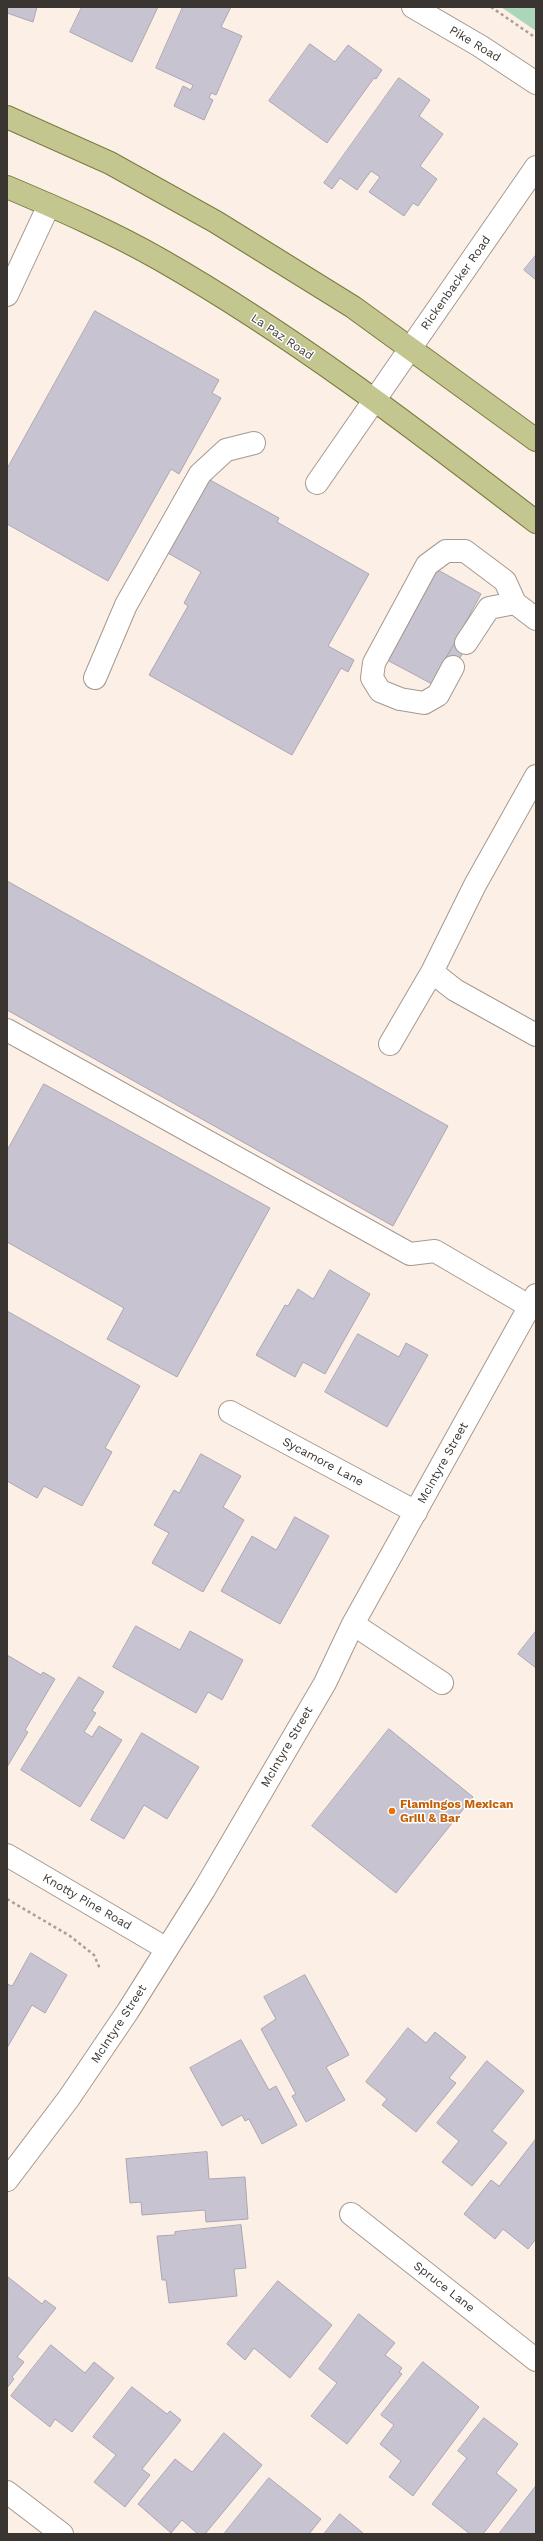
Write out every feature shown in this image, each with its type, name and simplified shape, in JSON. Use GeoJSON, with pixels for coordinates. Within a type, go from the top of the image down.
{"type":"FeatureCollection","features":[{"type":"Feature","properties":{"kind":"main road"},"geometry":{"type":"LineString","coordinates":[[7,117],[110,163],[216,222],[353,307],[536,440]]}},
{"type":"Feature","properties":{"kind":"main road","name":"La Paz Road"},"geometry":{"type":"LineString","coordinates":[[7,187],[49,205],[167,264],[221,296],[376,399],[536,522]]}},
{"type":"Feature","properties":{"kind":"street","name":"Pike Road"},"geometry":{"type":"LineString","coordinates":[[413,7],[480,46],[536,83]]}},
{"type":"Feature","properties":{"kind":"street","name":"Rickenbacker Road"},"geometry":{"type":"LineString","coordinates":[[317,483],[536,167]]}},
{"type":"Feature","properties":{"kind":"street"},"geometry":{"type":"LineString","coordinates":[[7,295],[49,205]]}},
{"type":"Feature","properties":{"kind":"street"},"geometry":{"type":"LineString","coordinates":[[95,678],[126,605],[200,474],[226,450],[254,443]]}},
{"type":"Feature","properties":{"kind":"street"},"geometry":{"type":"LineString","coordinates":[[453,666],[438,695],[424,703],[400,699],[380,690],[372,678],[374,663],[427,566],[446,551],[465,551],[505,581],[515,603],[536,619]]}},
{"type":"Feature","properties":{"kind":"street"},"geometry":{"type":"LineString","coordinates":[[466,643],[489,608],[515,603]]}},
{"type":"Feature","properties":{"kind":"street"},"geometry":{"type":"LineString","coordinates":[[390,1044],[432,972],[475,885],[536,776]]}},
{"type":"Feature","properties":{"kind":"street"},"geometry":{"type":"LineString","coordinates":[[432,972],[455,990],[536,1035]]}},
{"type":"Feature","properties":{"kind":"street"},"geometry":{"type":"LineString","coordinates":[[7,1030],[410,1254],[434,1251],[532,1300]]}},
{"type":"Feature","properties":{"kind":"street","name":"McIntyre Street"},"geometry":{"type":"LineString","coordinates":[[7,2180],[69,2098],[128,2011],[167,1948],[325,1683],[353,1624],[532,1300]]}},
{"type":"Feature","properties":{"kind":"street","name":"Sycamore Lane"},"geometry":{"type":"LineString","coordinates":[[230,1412],[416,1512]]}},
{"type":"Feature","properties":{"kind":"street"},"geometry":{"type":"LineString","coordinates":[[353,1624],[442,1683]]}},
{"type":"Feature","properties":{"kind":"street","name":"Knotty Pine Road"},"geometry":{"type":"LineString","coordinates":[[7,1855],[167,1948]]}},
{"type":"Feature","properties":{"kind":"street","name":"Spruce Lane"},"geometry":{"type":"LineString","coordinates":[[351,2214],[536,2360]]}},
{"type":"Feature","properties":{"kind":"street"},"geometry":{"type":"LineString","coordinates":[[7,2492],[62,2534]]}},
{"type":"Feature","properties":{"kind":"path"},"geometry":{"type":"LineString","coordinates":[[491,7],[536,38]]}},
{"type":"Feature","properties":{"kind":"path"},"geometry":{"type":"LineString","coordinates":[[7,1898],[70,1936],[94,1955],[100,1969]]}},
{"type":"Feature","properties":{"kind":"green space"},"geometry":{"type":"Polygon","coordinates":[[[500,7],[536,7],[536,31],[504,9],[500,7]]]}},
{"type":"Feature","properties":{"kind":"building"},"geometry":{"type":"Polygon","coordinates":[[[7,7],[37,7],[33,22],[7,13],[7,7]]]}},
{"type":"Feature","properties":{"kind":"building"},"geometry":{"type":"Polygon","coordinates":[[[82,7],[158,7],[132,62],[70,32],[82,7]]]}},
{"type":"Feature","properties":{"kind":"building"},"geometry":{"type":"Polygon","coordinates":[[[183,7],[231,7],[221,27],[242,36],[216,95],[211,93],[209,98],[213,100],[204,120],[174,106],[183,86],[191,90],[193,85],[156,68],[183,7]]]}},
{"type":"Feature","properties":{"kind":"building"},"geometry":{"type":"Polygon","coordinates":[[[310,44],[335,62],[348,45],[382,70],[376,79],[374,78],[327,143],[269,101],[310,44]]]}},
{"type":"Feature","properties":{"kind":"building"},"geometry":{"type":"Polygon","coordinates":[[[399,78],[430,100],[419,116],[443,134],[420,166],[437,179],[418,206],[413,203],[404,216],[369,192],[380,177],[371,171],[357,190],[340,178],[332,189],[324,183],[399,78]]]}},
{"type":"Feature","properties":{"kind":"building"},"geometry":{"type":"Polygon","coordinates":[[[536,255],[536,280],[524,270],[536,255]]]}},
{"type":"Feature","properties":{"kind":"building"},"geometry":{"type":"Polygon","coordinates":[[[95,311],[219,380],[212,393],[221,398],[179,474],[171,469],[108,581],[7,524],[7,469],[95,311]]]}},
{"type":"Feature","properties":{"kind":"building"},"geometry":{"type":"Polygon","coordinates":[[[210,480],[279,518],[277,522],[369,574],[328,646],[354,660],[348,672],[341,668],[292,755],[149,675],[188,606],[184,603],[201,572],[168,553],[210,480]]]}},
{"type":"Feature","properties":{"kind":"building"},"geometry":{"type":"Polygon","coordinates":[[[438,570],[481,594],[432,684],[389,661],[438,570]]]}},
{"type":"Feature","properties":{"kind":"building"},"geometry":{"type":"Polygon","coordinates":[[[458,638],[468,644],[454,668],[444,662],[458,638]]]}},
{"type":"Feature","properties":{"kind":"building"},"geometry":{"type":"Polygon","coordinates":[[[7,881],[448,1126],[393,1226],[7,1010],[7,881]]]}},
{"type":"Feature","properties":{"kind":"building"},"geometry":{"type":"Polygon","coordinates":[[[44,1084],[270,1208],[177,1377],[107,1339],[124,1308],[7,1242],[7,1151],[44,1084]]]}},
{"type":"Feature","properties":{"kind":"building"},"geometry":{"type":"Polygon","coordinates":[[[330,1270],[370,1294],[325,1374],[303,1362],[295,1377],[256,1355],[285,1305],[288,1306],[298,1289],[313,1299],[330,1270]]]}},
{"type":"Feature","properties":{"kind":"building"},"geometry":{"type":"Polygon","coordinates":[[[7,1311],[140,1386],[105,1448],[112,1452],[82,1506],[44,1486],[37,1498],[7,1481],[7,1311]]]}},
{"type":"Feature","properties":{"kind":"building"},"geometry":{"type":"Polygon","coordinates":[[[358,1334],[399,1357],[406,1343],[428,1355],[387,1427],[325,1392],[358,1334]]]}},
{"type":"Feature","properties":{"kind":"building"},"geometry":{"type":"Polygon","coordinates":[[[201,1454],[241,1476],[223,1507],[244,1520],[203,1592],[152,1563],[169,1533],[154,1525],[174,1490],[179,1493],[201,1454]]]}},
{"type":"Feature","properties":{"kind":"building"},"geometry":{"type":"Polygon","coordinates":[[[295,1517],[329,1536],[280,1624],[221,1591],[252,1536],[276,1550],[295,1517]]]}},
{"type":"Feature","properties":{"kind":"building"},"geometry":{"type":"Polygon","coordinates":[[[136,1626],[180,1650],[190,1631],[243,1660],[222,1700],[208,1692],[196,1713],[113,1667],[136,1626]]]}},
{"type":"Feature","properties":{"kind":"building"},"geometry":{"type":"Polygon","coordinates":[[[536,1631],[536,1668],[518,1654],[536,1631]]]}},
{"type":"Feature","properties":{"kind":"building"},"geometry":{"type":"Polygon","coordinates":[[[7,1655],[41,1675],[43,1672],[55,1679],[25,1730],[28,1732],[7,1767],[7,1655]]]}},
{"type":"Feature","properties":{"kind":"building"},"geometry":{"type":"Polygon","coordinates":[[[79,1677],[104,1692],[92,1711],[96,1713],[84,1732],[92,1737],[99,1726],[122,1740],[80,1807],[21,1770],[79,1677]]]}},
{"type":"Feature","properties":{"kind":"building","name":"Flamingos Mexican Grill & Bar"},"geometry":{"type":"Polygon","coordinates":[[[389,1729],[473,1797],[396,1893],[312,1826],[389,1729]]]}},
{"type":"Feature","properties":{"kind":"building"},"geometry":{"type":"Polygon","coordinates":[[[142,1733],[199,1767],[167,1819],[144,1805],[124,1839],[91,1820],[142,1733]]]}},
{"type":"Feature","properties":{"kind":"building"},"geometry":{"type":"Polygon","coordinates":[[[31,1953],[67,1975],[45,2013],[32,2005],[7,2048],[7,1984],[12,1986],[31,1953]]]}},
{"type":"Feature","properties":{"kind":"building"},"geometry":{"type":"Polygon","coordinates":[[[305,1975],[349,2055],[326,2067],[345,2100],[306,2122],[292,2096],[296,2094],[261,2029],[276,2019],[264,1997],[305,1975]]]}},
{"type":"Feature","properties":{"kind":"building"},"geometry":{"type":"Polygon","coordinates":[[[408,2028],[426,2043],[435,2032],[466,2057],[449,2078],[456,2083],[416,2132],[382,2105],[387,2099],[366,2082],[408,2028]]]}},
{"type":"Feature","properties":{"kind":"building"},"geometry":{"type":"Polygon","coordinates":[[[241,2040],[269,2090],[276,2086],[297,2125],[262,2144],[249,2119],[245,2121],[242,2115],[222,2126],[190,2068],[241,2040]]]}},
{"type":"Feature","properties":{"kind":"building"},"geometry":{"type":"Polygon","coordinates":[[[487,2061],[524,2091],[492,2131],[507,2143],[472,2186],[442,2162],[459,2141],[437,2123],[487,2061]]]}},
{"type":"Feature","properties":{"kind":"building"},"geometry":{"type":"Polygon","coordinates":[[[536,2139],[536,2239],[528,2249],[503,2229],[495,2239],[464,2214],[491,2180],[499,2186],[536,2139]]]}},
{"type":"Feature","properties":{"kind":"building"},"geometry":{"type":"Polygon","coordinates":[[[207,2152],[209,2179],[245,2177],[248,2219],[206,2222],[205,2210],[142,2215],[141,2202],[130,2203],[126,2159],[207,2152]]]}},
{"type":"Feature","properties":{"kind":"building"},"geometry":{"type":"Polygon","coordinates":[[[241,2225],[246,2268],[234,2269],[237,2296],[169,2303],[166,2280],[162,2280],[157,2236],[175,2235],[175,2232],[241,2225]]]}},
{"type":"Feature","properties":{"kind":"building"},"geometry":{"type":"Polygon","coordinates":[[[8,2277],[42,2304],[45,2300],[56,2308],[17,2357],[24,2362],[12,2377],[14,2379],[7,2388],[8,2277]]]}},
{"type":"Feature","properties":{"kind":"building"},"geometry":{"type":"Polygon","coordinates":[[[278,2281],[332,2325],[290,2378],[254,2348],[245,2360],[227,2344],[278,2281]]]}},
{"type":"Feature","properties":{"kind":"building"},"geometry":{"type":"Polygon","coordinates":[[[359,2314],[395,2343],[385,2355],[402,2368],[399,2372],[402,2374],[347,2444],[311,2416],[337,2383],[319,2369],[359,2314]]]}},
{"type":"Feature","properties":{"kind":"building"},"geometry":{"type":"Polygon","coordinates":[[[51,2345],[85,2373],[94,2362],[114,2378],[72,2432],[55,2419],[50,2427],[11,2396],[51,2345]]]}},
{"type":"Feature","properties":{"kind":"building"},"geometry":{"type":"Polygon","coordinates":[[[423,2362],[479,2407],[413,2496],[389,2477],[401,2461],[380,2444],[394,2425],[381,2415],[423,2362]]]}},
{"type":"Feature","properties":{"kind":"building"},"geometry":{"type":"Polygon","coordinates":[[[132,2387],[167,2414],[170,2411],[181,2420],[142,2469],[150,2475],[125,2507],[94,2482],[116,2455],[93,2437],[132,2387]]]}},
{"type":"Feature","properties":{"kind":"building"},"geometry":{"type":"Polygon","coordinates":[[[484,2418],[518,2444],[496,2473],[517,2490],[483,2534],[470,2534],[432,2504],[467,2458],[458,2451],[484,2418]]]}},
{"type":"Feature","properties":{"kind":"building"},"geometry":{"type":"Polygon","coordinates":[[[224,2433],[262,2465],[205,2534],[198,2534],[182,2520],[171,2533],[138,2504],[175,2459],[192,2472],[224,2433]]]}},
{"type":"Feature","properties":{"kind":"building"},"geometry":{"type":"Polygon","coordinates":[[[269,2478],[321,2519],[309,2534],[224,2534],[269,2478]]]}},
{"type":"Feature","properties":{"kind":"building"},"geometry":{"type":"Polygon","coordinates":[[[536,2486],[536,2534],[499,2534],[536,2486]]]}},
{"type":"Feature","properties":{"kind":"building"},"geometry":{"type":"Polygon","coordinates":[[[340,2514],[363,2533],[363,2534],[324,2534],[340,2514]]]}},
{"type":"Feature","properties":{"kind":"place","name":"Flamingos Mexican Grill & Bar"},"geometry":{"type":"Point","coordinates":[392,1811]}}]}
